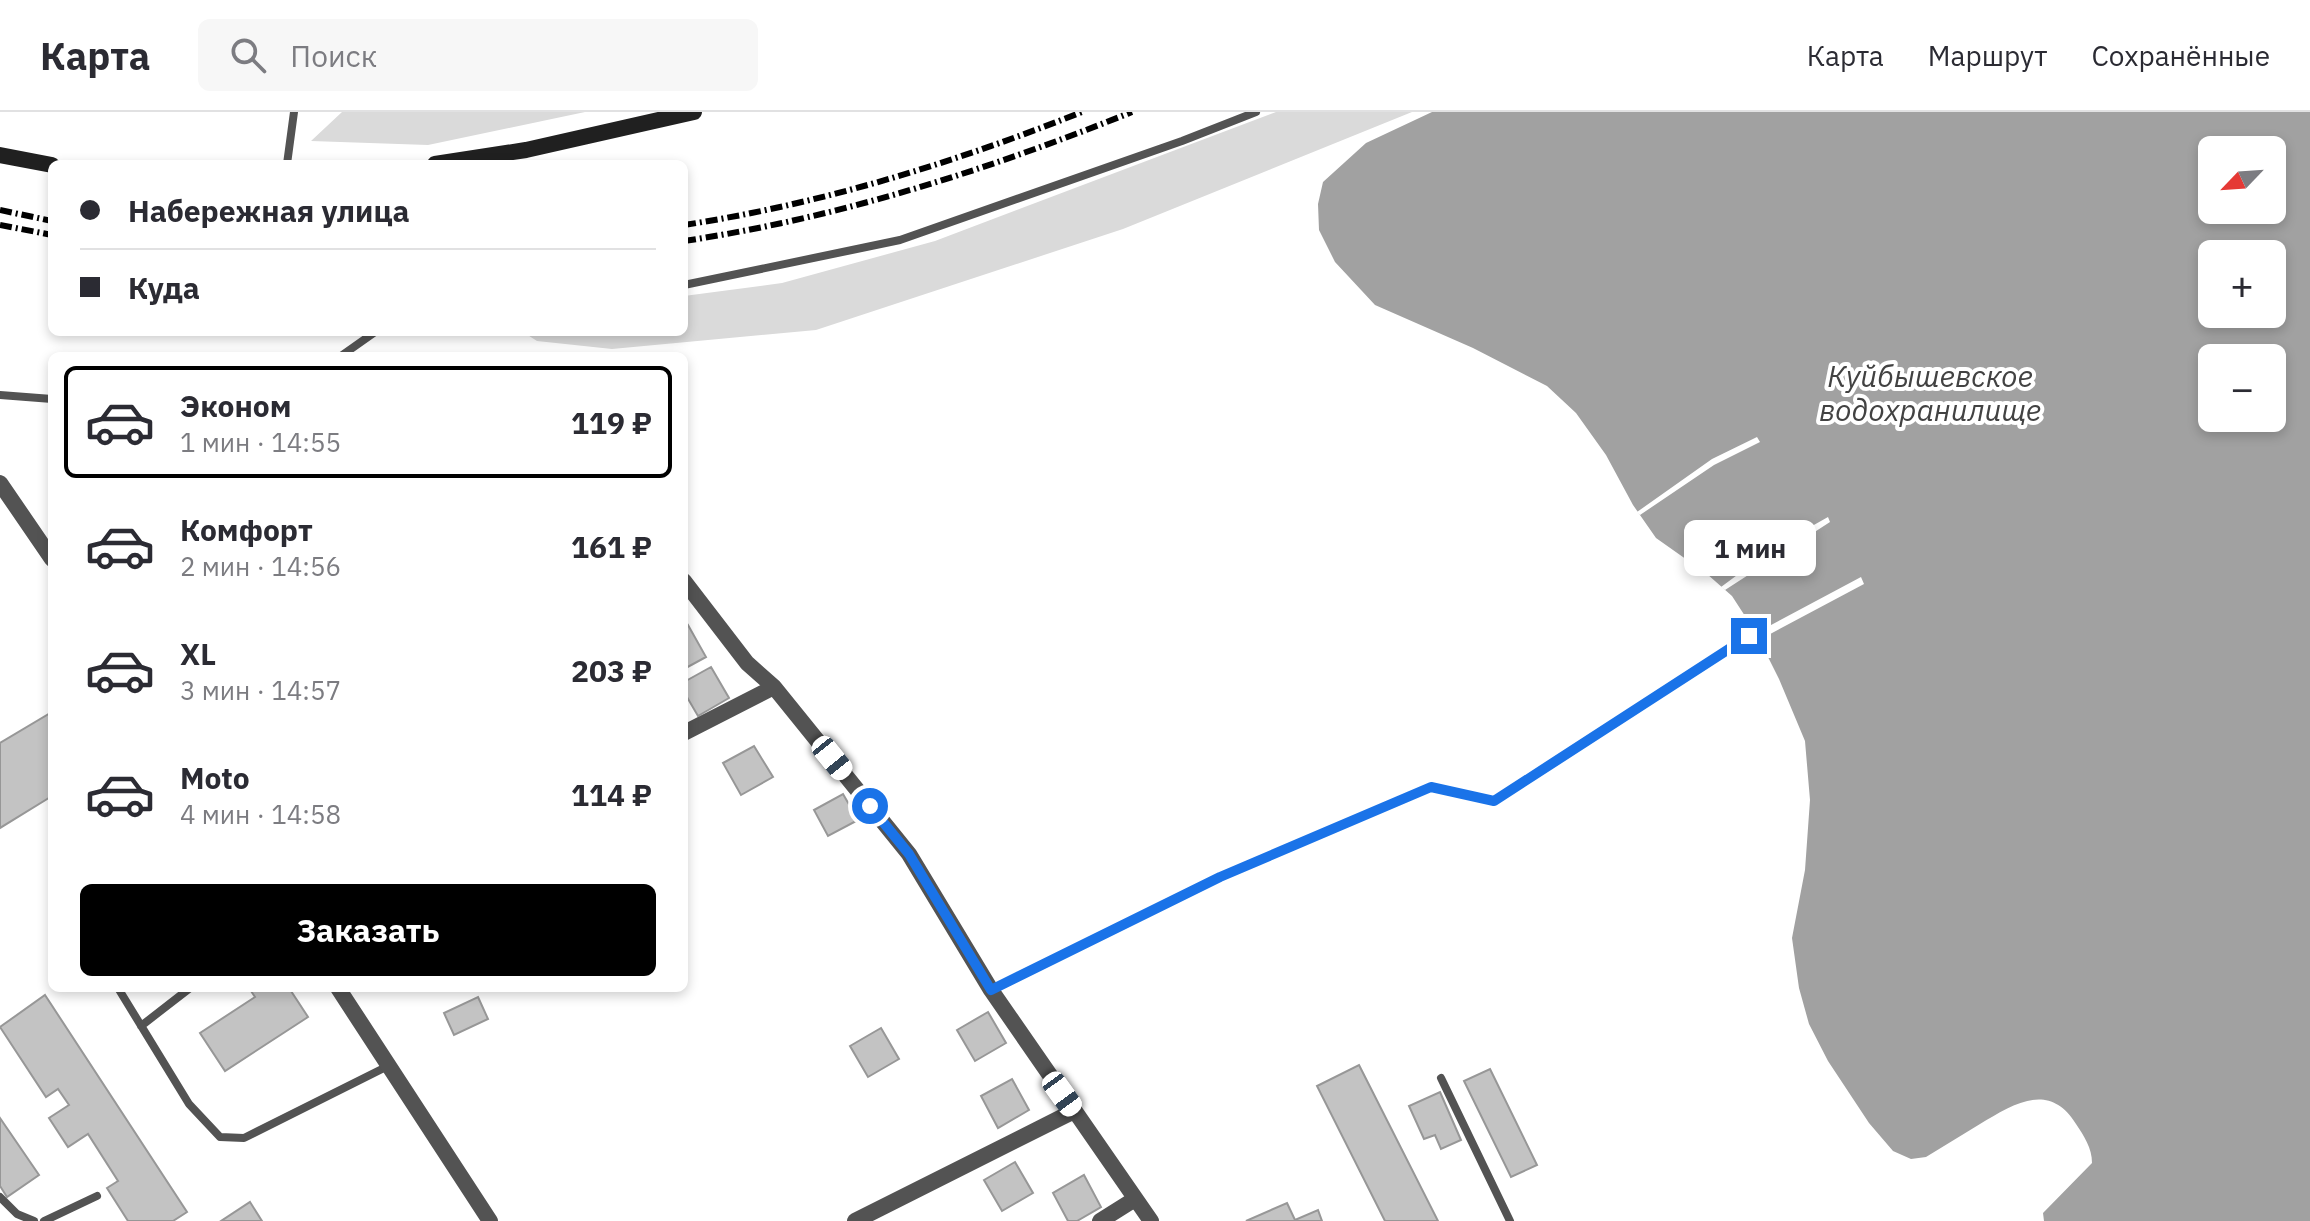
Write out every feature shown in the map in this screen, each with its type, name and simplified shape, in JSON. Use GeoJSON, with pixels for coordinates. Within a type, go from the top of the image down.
{"type":"FeatureCollection","features":[{"type":"Feature","properties":{"kind":"main road"},"geometry":{"type":"LineString","coordinates":[[461,160],[526,150],[694,112]]}},
{"type":"Feature","properties":{"kind":"main road"},"geometry":{"type":"LineString","coordinates":[[0,155],[48,164]]}},
{"type":"Feature","properties":{"kind":"street"},"geometry":{"type":"LineString","coordinates":[[0,483],[48,553]]}},
{"type":"Feature","properties":{"kind":"street"},"geometry":{"type":"LineString","coordinates":[[688,586],[747,663],[774,687],[909,854],[991,990],[1151,1221]]}},
{"type":"Feature","properties":{"kind":"street"},"geometry":{"type":"LineString","coordinates":[[688,731],[774,687]]}},
{"type":"Feature","properties":{"kind":"street"},"geometry":{"type":"LineString","coordinates":[[341,992],[490,1221]]}},
{"type":"Feature","properties":{"kind":"street"},"geometry":{"type":"LineString","coordinates":[[855,1221],[1074,1111]]}},
{"type":"Feature","properties":{"kind":"street"},"geometry":{"type":"LineString","coordinates":[[1100,1221],[1135,1199]]}},
{"type":"Feature","properties":{"kind":"lane"},"geometry":{"type":"LineString","coordinates":[[288,160],[294,112]]}},
{"type":"Feature","properties":{"kind":"lane"},"geometry":{"type":"LineString","coordinates":[[688,284],[900,240],[1256,112]]}},
{"type":"Feature","properties":{"kind":"lane"},"geometry":{"type":"LineString","coordinates":[[347,352],[369,336]]}},
{"type":"Feature","properties":{"kind":"lane"},"geometry":{"type":"LineString","coordinates":[[0,395],[48,399]]}},
{"type":"Feature","properties":{"kind":"lane"},"geometry":{"type":"LineString","coordinates":[[991,990],[1220,877],[1431,787],[1494,801],[1749,636]]}},
{"type":"Feature","properties":{"kind":"lane"},"geometry":{"type":"LineString","coordinates":[[120,992],[189,1104],[220,1137],[244,1138],[388,1065]]}},
{"type":"Feature","properties":{"kind":"lane"},"geometry":{"type":"LineString","coordinates":[[141,1026],[185,992]]}},
{"type":"Feature","properties":{"kind":"lane"},"geometry":{"type":"LineString","coordinates":[[1441,1078],[1510,1221]]}},
{"type":"Feature","properties":{"kind":"lane"},"geometry":{"type":"LineString","coordinates":[[44,1221],[97,1196]]}},
{"type":"Feature","properties":{"kind":"lane"},"geometry":{"type":"LineString","coordinates":[[0,1197],[17,1214],[34,1221]]}},
{"type":"Feature","properties":{"kind":"shaded area"},"geometry":{"type":"Polygon","coordinates":[[[342,112],[585,112],[428,145],[311,141],[342,112]]]}},
{"type":"Feature","properties":{"kind":"shaded area"},"geometry":{"type":"Polygon","coordinates":[[[1276,112],[1412,112],[1123,229],[816,330],[612,349],[537,341],[529,336],[688,336],[688,295],[782,283],[935,241],[1276,112]]]}},
{"type":"Feature","properties":{"kind":"water","name":"Куйбышевское водохранилище"},"geometry":{"type":"Polygon","coordinates":[[[1432,112],[2310,112],[2310,1221],[2044,1221],[2043,1213],[2092,1163],[2092,1158],[2085,1138],[2065,1111],[2054,1103],[2042,1100],[2017,1104],[1926,1157],[1911,1159],[1893,1151],[1869,1123],[1828,1061],[1809,1024],[1799,988],[1792,938],[1805,870],[1810,800],[1805,741],[1756,633],[1732,596],[1656,538],[1633,505],[1606,455],[1576,413],[1547,386],[1473,348],[1375,305],[1335,262],[1319,230],[1318,204],[1323,182],[1366,143],[1432,112]]]}},
{"type":"Feature","properties":{"kind":"pier"},"geometry":{"type":"Polygon","coordinates":[[[1757,437],[1760,442],[1714,465],[1640,515],[1637,512],[1712,459],[1757,437]]]}},
{"type":"Feature","properties":{"kind":"pier"},"geometry":{"type":"Polygon","coordinates":[[[1828,517],[1830,522],[1725,590],[1721,587],[1775,547],[1828,517]]]}},
{"type":"Feature","properties":{"kind":"pier"},"geometry":{"type":"Polygon","coordinates":[[[1861,577],[1864,584],[1759,640],[1756,633],[1861,577]]]}},
{"type":"Feature","properties":{"kind":"building"},"geometry":{"type":"Polygon","coordinates":[[[688,625],[706,657],[688,667],[688,625]]]}},
{"type":"Feature","properties":{"kind":"building"},"geometry":{"type":"Polygon","coordinates":[[[711,667],[729,698],[698,716],[688,699],[688,680],[711,667]]]}},
{"type":"Feature","properties":{"kind":"building"},"geometry":{"type":"Polygon","coordinates":[[[48,714],[48,798],[0,828],[0,743],[48,714]]]}},
{"type":"Feature","properties":{"kind":"building"},"geometry":{"type":"Polygon","coordinates":[[[754,746],[773,777],[741,795],[723,763],[754,746]]]}},
{"type":"Feature","properties":{"kind":"building"},"geometry":{"type":"Polygon","coordinates":[[[843,794],[858,820],[828,836],[814,810],[843,794]]]}},
{"type":"Feature","properties":{"kind":"building"},"geometry":{"type":"Polygon","coordinates":[[[252,992],[292,992],[308,1017],[225,1071],[200,1033],[255,997],[252,992]]]}},
{"type":"Feature","properties":{"kind":"building"},"geometry":{"type":"Polygon","coordinates":[[[45,995],[187,1212],[173,1221],[128,1221],[107,1188],[118,1181],[88,1134],[68,1147],[49,1118],[69,1105],[58,1089],[46,1097],[0,1027],[45,995]]]}},
{"type":"Feature","properties":{"kind":"building"},"geometry":{"type":"Polygon","coordinates":[[[478,997],[488,1019],[454,1035],[444,1013],[478,997]]]}},
{"type":"Feature","properties":{"kind":"building"},"geometry":{"type":"Polygon","coordinates":[[[988,1012],[1006,1043],[975,1061],[957,1030],[988,1012]]]}},
{"type":"Feature","properties":{"kind":"building"},"geometry":{"type":"Polygon","coordinates":[[[881,1028],[899,1059],[868,1077],[850,1046],[881,1028]]]}},
{"type":"Feature","properties":{"kind":"building"},"geometry":{"type":"Polygon","coordinates":[[[1359,1065],[1438,1221],[1385,1221],[1317,1086],[1359,1065]]]}},
{"type":"Feature","properties":{"kind":"building"},"geometry":{"type":"Polygon","coordinates":[[[1490,1069],[1537,1165],[1511,1177],[1464,1081],[1490,1069]]]}},
{"type":"Feature","properties":{"kind":"building"},"geometry":{"type":"Polygon","coordinates":[[[1012,1079],[1029,1110],[998,1128],[981,1096],[1012,1079]]]}},
{"type":"Feature","properties":{"kind":"building"},"geometry":{"type":"Polygon","coordinates":[[[1440,1092],[1461,1140],[1441,1149],[1435,1135],[1424,1139],[1409,1106],[1440,1092]]]}},
{"type":"Feature","properties":{"kind":"building"},"geometry":{"type":"Polygon","coordinates":[[[0,1118],[39,1175],[7,1197],[0,1186],[0,1118]]]}},
{"type":"Feature","properties":{"kind":"building"},"geometry":{"type":"Polygon","coordinates":[[[1015,1162],[1033,1193],[1002,1211],[984,1180],[1015,1162]]]}},
{"type":"Feature","properties":{"kind":"building"},"geometry":{"type":"Polygon","coordinates":[[[1084,1175],[1101,1207],[1077,1221],[1068,1221],[1053,1193],[1084,1175]]]}},
{"type":"Feature","properties":{"kind":"building"},"geometry":{"type":"Polygon","coordinates":[[[250,1202],[262,1221],[221,1221],[250,1202]]]}},
{"type":"Feature","properties":{"kind":"building"},"geometry":{"type":"Polygon","coordinates":[[[1287,1203],[1295,1220],[1318,1210],[1322,1221],[1246,1221],[1287,1203]]]}},
{"type":"Feature","properties":{"kind":"railway"},"geometry":{"type":"LineString","coordinates":[[688,224],[786,206],[886,180],[1082,112]]}},
{"type":"Feature","properties":{"kind":"railway"},"geometry":{"type":"LineString","coordinates":[[688,240],[799,219],[911,190],[1132,112]]}},
{"type":"Feature","properties":{"kind":"railway"},"geometry":{"type":"LineString","coordinates":[[0,210],[48,220]]}},
{"type":"Feature","properties":{"kind":"railway"},"geometry":{"type":"LineString","coordinates":[[0,225],[48,234]]}},
{"type":"Feature","properties":{"kind":"route"},"geometry":{"type":"LineString","coordinates":[[870,806],[909,854],[991,990],[1220,877],[1431,787],[1494,801],[1749,636]]}}]}
